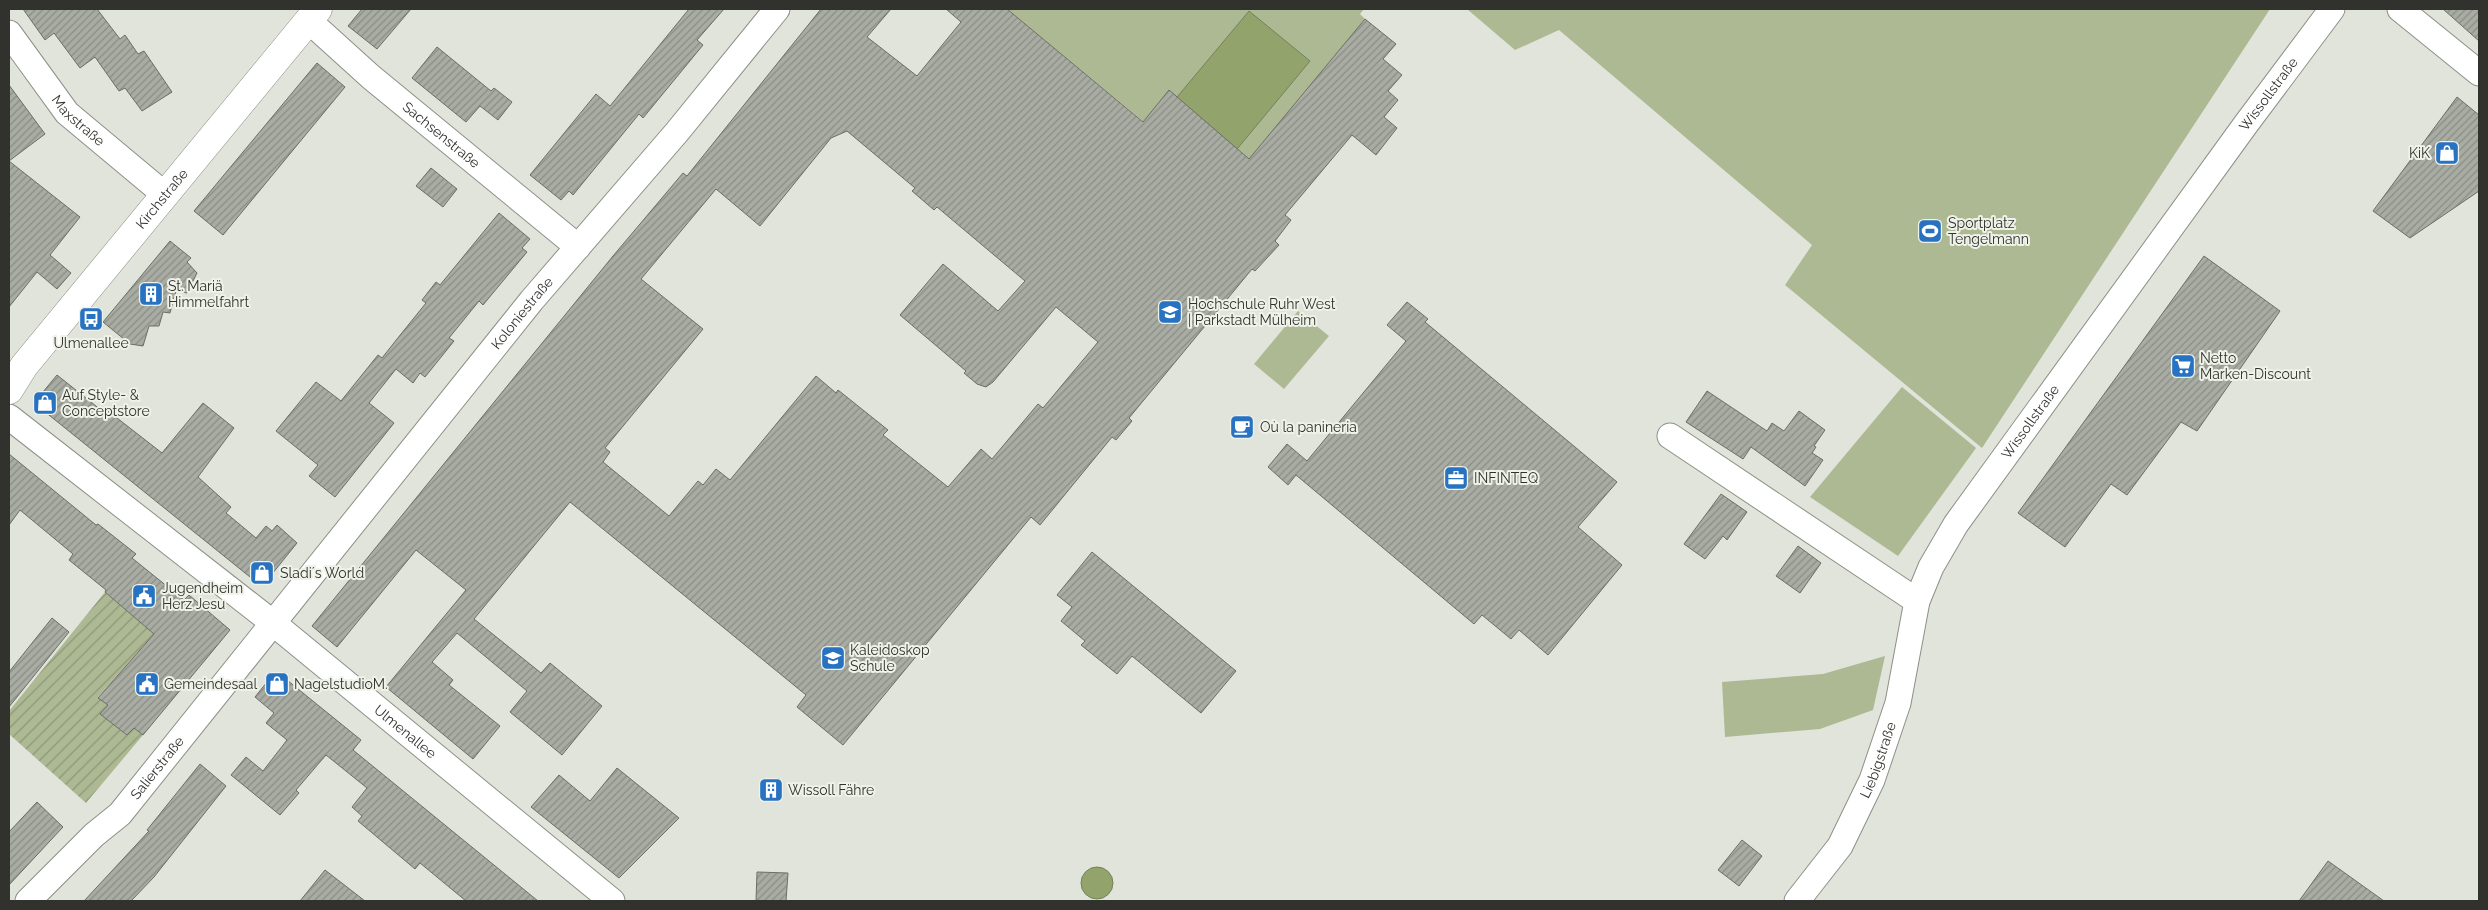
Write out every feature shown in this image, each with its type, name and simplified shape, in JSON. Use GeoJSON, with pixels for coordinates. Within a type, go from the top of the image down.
{"type":"FeatureCollection","features":[{"type":"Feature","properties":{"kind":"street","name":"Koloniestraße"},"geometry":{"type":"LineString","coordinates":[[273,623],[526,307],[677,132],[778,9]]}},
{"type":"Feature","properties":{"kind":"street","name":"Wissollstraße"},"geometry":{"type":"LineString","coordinates":[[1917,601],[1931,567],[1956,524],[2246,124],[2332,9]]}},
{"type":"Feature","properties":{"kind":"street"},"geometry":{"type":"LineString","coordinates":[[2400,9],[2479,73]]}},
{"type":"Feature","properties":{"kind":"street","name":"Sachsenstraße"},"geometry":{"type":"LineString","coordinates":[[313,15],[371,77],[578,247]]}},
{"type":"Feature","properties":{"kind":"street","name":"Kirchstraße"},"geometry":{"type":"LineString","coordinates":[[9,390],[24,366],[313,15]]}},
{"type":"Feature","properties":{"kind":"street","name":"Maxstraße"},"geometry":{"type":"LineString","coordinates":[[9,33],[67,113],[164,194]]}},
{"type":"Feature","properties":{"kind":"street","name":"Ulmenallee"},"geometry":{"type":"LineString","coordinates":[[9,417],[273,623],[612,901]]}},
{"type":"Feature","properties":{"kind":"street"},"geometry":{"type":"LineString","coordinates":[[1670,436],[1917,601]]}},
{"type":"Feature","properties":{"kind":"street","name":"Liebigstraße"},"geometry":{"type":"LineString","coordinates":[[1797,901],[1840,846],[1872,780],[1898,703],[1917,601]]}},
{"type":"Feature","properties":{"kind":"street","name":"Salierstraße"},"geometry":{"type":"LineString","coordinates":[[28,901],[94,835],[120,814],[273,623]]}},
{"type":"Feature","properties":{"kind":"shaded area"},"geometry":{"type":"Polygon","coordinates":[[[1007,9],[1364,9],[1360,14],[1365,19],[1225,189],[1007,9]]]}},
{"type":"Feature","properties":{"kind":"shaded area"},"geometry":{"type":"Polygon","coordinates":[[[1467,9],[2270,9],[1982,448],[1785,285],[1812,245],[1559,30],[1515,50],[1467,9]]]}},
{"type":"Feature","properties":{"kind":"shaded area"},"geometry":{"type":"Polygon","coordinates":[[[1249,11],[1310,61],[1223,166],[1162,115],[1249,11]]]}},
{"type":"Feature","properties":{"kind":"shaded area"},"geometry":{"type":"Polygon","coordinates":[[[1298,311],[1329,336],[1284,389],[1254,364],[1298,311]]]}},
{"type":"Feature","properties":{"kind":"shaded area"},"geometry":{"type":"Polygon","coordinates":[[[1902,387],[1976,448],[1898,556],[1810,497],[1902,387]]]}},
{"type":"Feature","properties":{"kind":"shaded area"},"geometry":{"type":"Polygon","coordinates":[[[105,592],[154,634],[98,697],[108,705],[100,714],[127,735],[134,728],[143,735],[86,803],[9,734],[9,711],[105,592]]]}},
{"type":"Feature","properties":{"kind":"shaded area"},"geometry":{"type":"Polygon","coordinates":[[[1885,656],[1873,710],[1820,729],[1725,737],[1722,682],[1823,674],[1885,656]]]}},
{"type":"Feature","properties":{"kind":"shaded area"},"geometry":{"type":"Polygon","coordinates":[[[1097,867],[1108,872],[1113,883],[1108,894],[1097,899],[1086,894],[1081,883],[1086,872],[1097,867]]]}},
{"type":"Feature","properties":{"kind":"building"},"geometry":{"type":"Polygon","coordinates":[[[23,9],[97,9],[120,39],[125,35],[138,54],[144,51],[172,92],[142,111],[125,88],[119,91],[95,57],[80,68],[54,33],[45,40],[23,9]]]}},
{"type":"Feature","properties":{"kind":"building"},"geometry":{"type":"Polygon","coordinates":[[[362,9],[411,9],[377,49],[348,26],[362,9]]]}},
{"type":"Feature","properties":{"kind":"building"},"geometry":{"type":"Polygon","coordinates":[[[689,9],[724,9],[697,40],[703,45],[643,118],[639,114],[573,195],[569,191],[561,200],[530,175],[596,94],[610,106],[689,9]]]}},
{"type":"Feature","properties":{"kind":"building"},"geometry":{"type":"Polygon","coordinates":[[[821,9],[891,9],[867,37],[917,76],[961,22],[946,9],[1007,9],[1143,122],[1169,90],[1249,159],[1365,19],[1396,44],[1383,59],[1402,75],[1388,91],[1398,100],[1384,117],[1397,128],[1376,155],[1352,135],[1285,215],[1291,220],[1275,241],[1279,245],[1255,271],[1252,269],[1129,418],[1132,421],[1116,440],[1112,437],[1040,525],[1031,517],[843,745],[797,707],[806,695],[570,502],[474,619],[541,673],[550,663],[602,706],[562,755],[510,712],[527,691],[457,633],[432,662],[453,680],[449,685],[500,726],[473,759],[386,687],[466,590],[416,550],[337,647],[312,626],[613,256],[683,173],[687,176],[821,9]],[[847,131],[831,138],[760,226],[716,189],[641,279],[703,329],[605,448],[610,452],[603,462],[669,516],[698,481],[703,485],[716,469],[730,480],[816,376],[836,393],[838,390],[888,430],[883,435],[948,487],[981,449],[992,459],[1038,404],[1043,408],[1098,342],[1056,307],[993,382],[986,387],[977,384],[964,373],[966,371],[900,315],[943,264],[998,311],[1025,281],[937,207],[934,210],[912,191],[915,188],[847,131]]]}},
{"type":"Feature","properties":{"kind":"building"},"geometry":{"type":"Polygon","coordinates":[[[2443,9],[2479,9],[2479,41],[2443,9]]]}},
{"type":"Feature","properties":{"kind":"building"},"geometry":{"type":"Polygon","coordinates":[[[437,47],[491,91],[494,88],[512,102],[498,120],[480,106],[466,122],[412,78],[437,47]]]}},
{"type":"Feature","properties":{"kind":"building"},"geometry":{"type":"Polygon","coordinates":[[[317,63],[345,87],[223,235],[194,211],[317,63]]]}},
{"type":"Feature","properties":{"kind":"building"},"geometry":{"type":"Polygon","coordinates":[[[9,85],[45,134],[9,161],[9,85]]]}},
{"type":"Feature","properties":{"kind":"building","name":"KiK"},"geometry":{"type":"Polygon","coordinates":[[[2457,97],[2479,115],[2479,191],[2410,238],[2373,211],[2457,97]]]}},
{"type":"Feature","properties":{"kind":"building"},"geometry":{"type":"Polygon","coordinates":[[[9,161],[80,217],[50,255],[71,273],[57,289],[37,272],[9,307],[9,161]]]}},
{"type":"Feature","properties":{"kind":"building"},"geometry":{"type":"Polygon","coordinates":[[[431,168],[457,189],[443,207],[416,186],[431,168]]]}},
{"type":"Feature","properties":{"kind":"building"},"geometry":{"type":"Polygon","coordinates":[[[499,213],[530,239],[522,248],[527,252],[483,305],[479,301],[449,338],[454,341],[425,377],[420,373],[413,383],[396,369],[369,403],[394,423],[335,497],[309,476],[318,465],[276,431],[316,382],[341,401],[378,355],[382,358],[426,303],[422,300],[436,282],[440,285],[499,213]]]}},
{"type":"Feature","properties":{"kind":"building","name":"St. Mariä Himmelfahrt"},"geometry":{"type":"Polygon","coordinates":[[[170,241],[191,258],[187,262],[197,273],[187,293],[176,291],[170,313],[163,312],[159,326],[149,326],[143,346],[130,344],[103,322],[170,241]]]}},
{"type":"Feature","properties":{"kind":"building","name":"Netto Marken-Discount"},"geometry":{"type":"Polygon","coordinates":[[[2204,256],[2280,311],[2197,431],[2181,422],[2127,495],[2111,484],[2065,547],[2018,513],[2204,256]]]}},
{"type":"Feature","properties":{"kind":"building","name":"INFINTEQ"},"geometry":{"type":"Polygon","coordinates":[[[1407,302],[1428,319],[1425,322],[1617,482],[1578,527],[1622,565],[1548,655],[1519,630],[1511,639],[1482,615],[1474,624],[1296,475],[1288,485],[1268,467],[1287,444],[1307,461],[1406,341],[1387,325],[1407,302]]]}},
{"type":"Feature","properties":{"kind":"building"},"geometry":{"type":"Polygon","coordinates":[[[57,375],[106,414],[108,411],[162,453],[203,403],[234,428],[198,477],[231,507],[226,513],[256,538],[266,526],[272,531],[277,525],[297,543],[268,579],[255,581],[39,407],[38,398],[57,375]]]}},
{"type":"Feature","properties":{"kind":"building"},"geometry":{"type":"Polygon","coordinates":[[[1707,391],[1767,431],[1772,423],[1784,431],[1799,411],[1825,430],[1814,446],[1816,447],[1812,453],[1823,460],[1805,486],[1751,447],[1743,459],[1686,422],[1707,391]]]}},
{"type":"Feature","properties":{"kind":"building"},"geometry":{"type":"Polygon","coordinates":[[[9,454],[96,525],[98,524],[136,554],[132,558],[184,600],[189,595],[230,630],[143,735],[134,728],[127,735],[100,714],[108,705],[98,698],[154,634],[105,592],[106,590],[69,560],[73,554],[20,510],[9,525],[9,454]]]}},
{"type":"Feature","properties":{"kind":"building"},"geometry":{"type":"Polygon","coordinates":[[[1721,494],[1747,512],[1727,540],[1723,536],[1705,559],[1684,544],[1721,494]]]}},
{"type":"Feature","properties":{"kind":"building"},"geometry":{"type":"Polygon","coordinates":[[[1798,546],[1821,563],[1800,593],[1776,576],[1798,546]]]}},
{"type":"Feature","properties":{"kind":"building"},"geometry":{"type":"Polygon","coordinates":[[[1092,552],[1236,671],[1201,713],[1132,656],[1117,674],[1081,645],[1085,641],[1061,621],[1072,607],[1057,595],[1092,552]]]}},
{"type":"Feature","properties":{"kind":"building"},"geometry":{"type":"Polygon","coordinates":[[[52,618],[69,632],[9,707],[9,672],[52,618]]]}},
{"type":"Feature","properties":{"kind":"building"},"geometry":{"type":"Polygon","coordinates":[[[282,676],[361,740],[353,750],[538,901],[466,901],[420,863],[415,869],[358,821],[362,816],[352,807],[367,788],[326,755],[296,790],[299,793],[280,815],[231,775],[246,757],[263,771],[287,740],[266,723],[274,713],[255,697],[271,677],[282,676]]]}},
{"type":"Feature","properties":{"kind":"building"},"geometry":{"type":"Polygon","coordinates":[[[200,764],[226,786],[154,877],[131,901],[84,901],[149,831],[147,830],[200,764]]]}},
{"type":"Feature","properties":{"kind":"building"},"geometry":{"type":"Polygon","coordinates":[[[617,768],[679,818],[619,878],[531,807],[559,775],[590,801],[617,768]]]}},
{"type":"Feature","properties":{"kind":"building"},"geometry":{"type":"Polygon","coordinates":[[[37,802],[63,827],[9,885],[9,832],[37,802]]]}},
{"type":"Feature","properties":{"kind":"building"},"geometry":{"type":"Polygon","coordinates":[[[1742,840],[1762,856],[1739,886],[1718,870],[1742,840]]]}},
{"type":"Feature","properties":{"kind":"building"},"geometry":{"type":"Polygon","coordinates":[[[2328,861],[2384,901],[2299,901],[2328,861]]]}},
{"type":"Feature","properties":{"kind":"building"},"geometry":{"type":"Polygon","coordinates":[[[325,870],[365,901],[300,901],[325,870]]]}},
{"type":"Feature","properties":{"kind":"building"},"geometry":{"type":"Polygon","coordinates":[[[757,872],[788,873],[786,901],[756,901],[757,872]]]}},
{"type":"Feature","properties":{"kind":"place","name":"KiK"},"geometry":{"type":"Point","coordinates":[2447,153]}},
{"type":"Feature","properties":{"kind":"place","name":"Sportplatz Tengelmann"},"geometry":{"type":"Point","coordinates":[1930,231]}},
{"type":"Feature","properties":{"kind":"place","name":"St. Mariä Himmelfahrt"},"geometry":{"type":"Point","coordinates":[151,294]}},
{"type":"Feature","properties":{"kind":"place","name":"Hochschule Ruhr West | Parkstadt Mülheim"},"geometry":{"type":"Point","coordinates":[1170,312]}},
{"type":"Feature","properties":{"kind":"place","name":"Ulmenallee"},"geometry":{"type":"Point","coordinates":[91,319]}},
{"type":"Feature","properties":{"kind":"place","name":"Netto Marken-Discount"},"geometry":{"type":"Point","coordinates":[2183,366]}},
{"type":"Feature","properties":{"kind":"place","name":"Auf Style- & Conceptstore"},"geometry":{"type":"Point","coordinates":[45,403]}},
{"type":"Feature","properties":{"kind":"place","name":"Où la panineria"},"geometry":{"type":"Point","coordinates":[1242,427]}},
{"type":"Feature","properties":{"kind":"place","name":"INFINTEQ"},"geometry":{"type":"Point","coordinates":[1456,478]}},
{"type":"Feature","properties":{"kind":"place","name":"Sladi´s World"},"geometry":{"type":"Point","coordinates":[262,573]}},
{"type":"Feature","properties":{"kind":"place","name":"Jugendheim Herz Jesu"},"geometry":{"type":"Point","coordinates":[144,596]}},
{"type":"Feature","properties":{"kind":"place","name":"Kaleidoskop Schule"},"geometry":{"type":"Point","coordinates":[833,658]}},
{"type":"Feature","properties":{"kind":"place","name":"Gemeindesaal"},"geometry":{"type":"Point","coordinates":[147,684]}},
{"type":"Feature","properties":{"kind":"place","name":"NagelstudioM."},"geometry":{"type":"Point","coordinates":[277,684]}},
{"type":"Feature","properties":{"kind":"place","name":"Wissoll Fähre"},"geometry":{"type":"Point","coordinates":[771,790]}}]}
